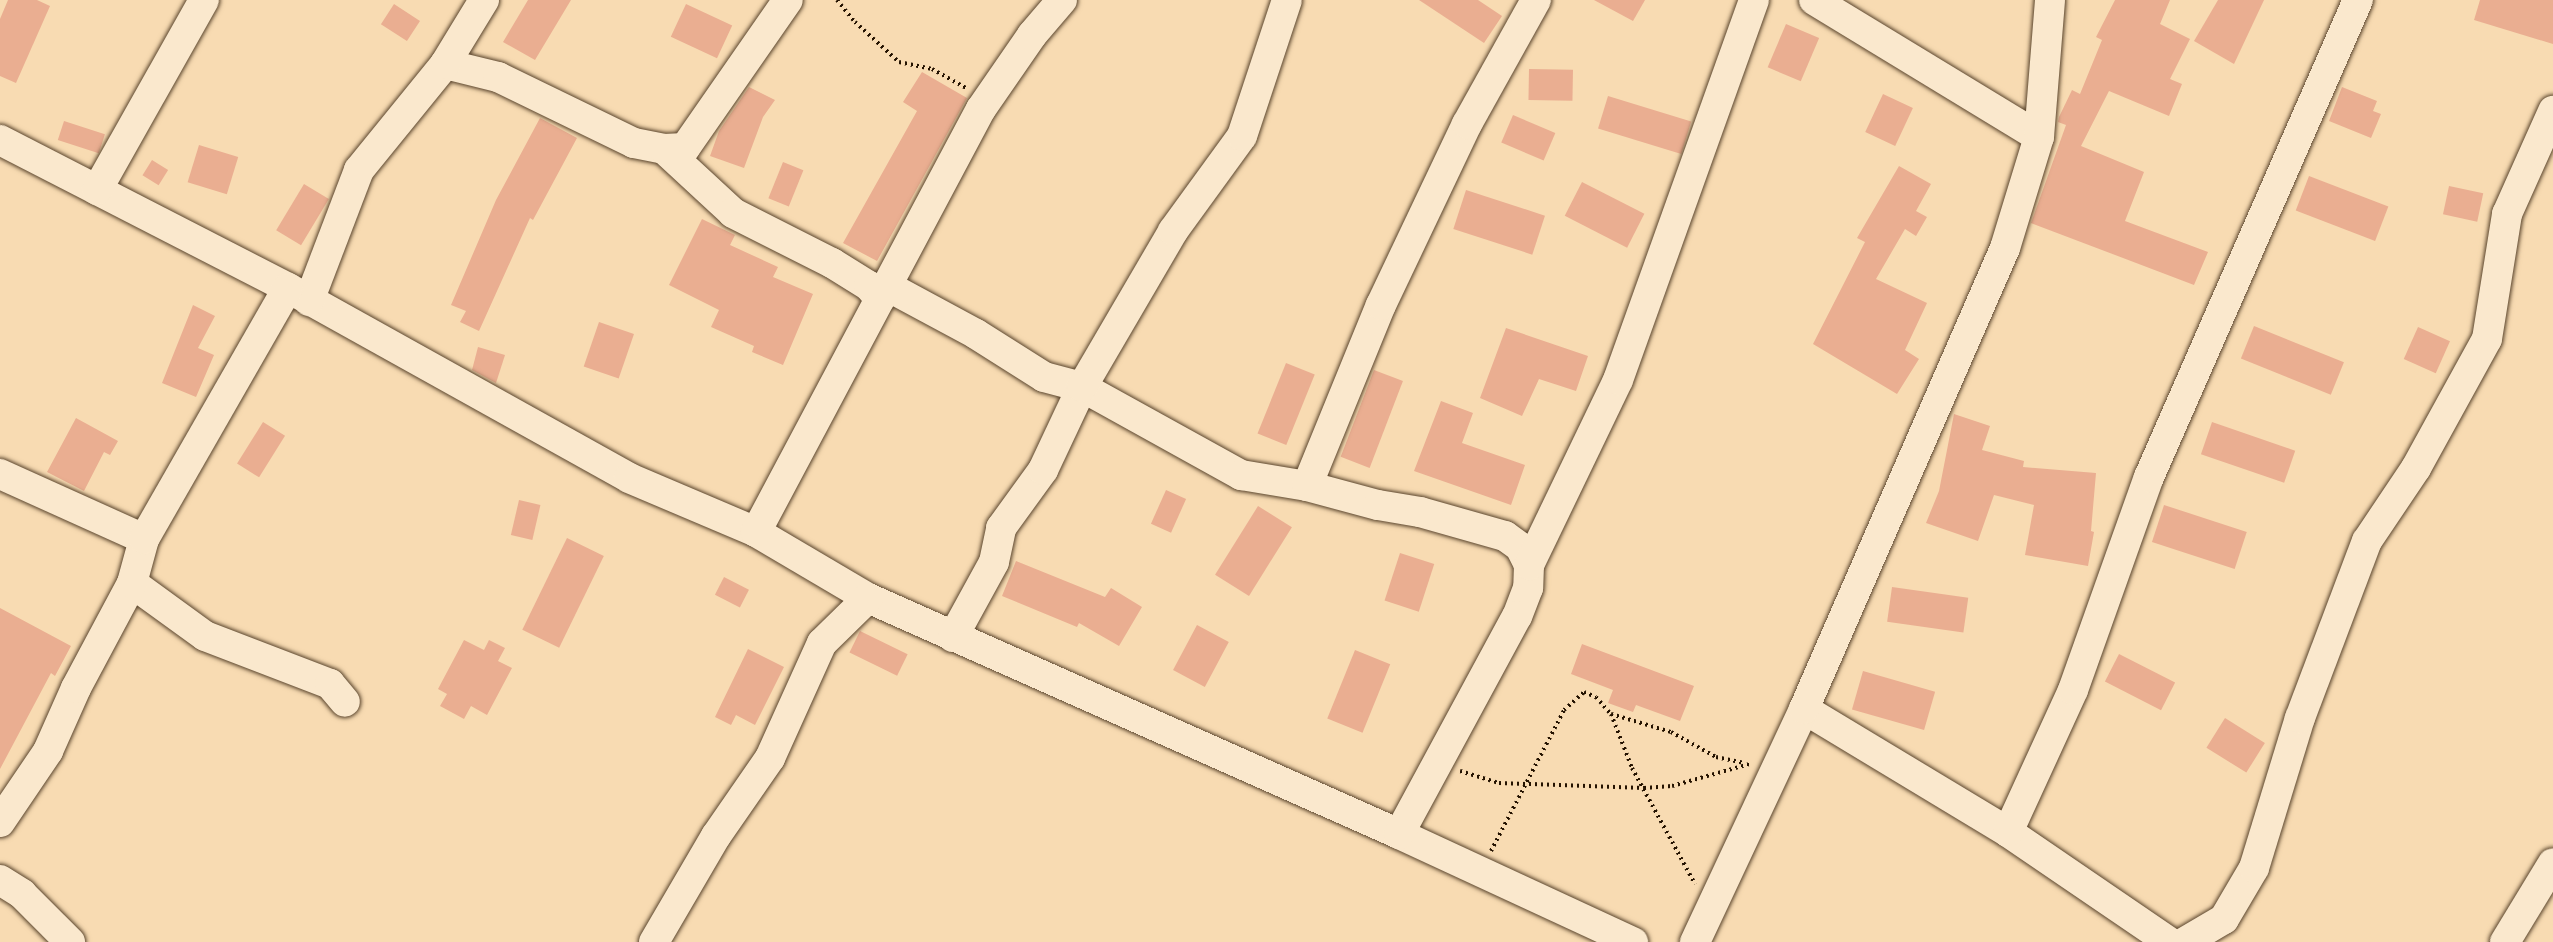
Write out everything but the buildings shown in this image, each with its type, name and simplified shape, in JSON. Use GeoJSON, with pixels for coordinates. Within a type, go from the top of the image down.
{"type":"FeatureCollection","features":[{"type":"Feature","properties":{"kind":"street"},"geometry":{"type":"LineString","coordinates":[[97,190],[204,0]]}},
{"type":"Feature","properties":{"kind":"street"},"geometry":{"type":"LineString","coordinates":[[0,822],[48,751],[76,688],[132,583],[144,539],[299,294],[359,170],[445,64],[484,0]]}},
{"type":"Feature","properties":{"kind":"street"},"geometry":{"type":"LineString","coordinates":[[445,64],[498,77],[634,143],[664,149],[685,148],[788,0]]}},
{"type":"Feature","properties":{"kind":"street"},"geometry":{"type":"LineString","coordinates":[[756,532],[981,109],[1062,0]]}},
{"type":"Feature","properties":{"kind":"street"},"geometry":{"type":"LineString","coordinates":[[953,637],[994,562],[1001,528],[1043,470],[1082,387],[1173,231],[1242,136],[1287,0]]}},
{"type":"Feature","properties":{"kind":"street"},"geometry":{"type":"LineString","coordinates":[[1307,486],[1388,291],[1467,124],[1536,0]]}},
{"type":"Feature","properties":{"kind":"street"},"geometry":{"type":"LineString","coordinates":[[1399,834],[1517,616],[1528,588],[1529,565],[1618,380],[1754,0]]}},
{"type":"Feature","properties":{"kind":"street"},"geometry":{"type":"LineString","coordinates":[[1814,0],[2039,137]]}},
{"type":"Feature","properties":{"kind":"street"},"geometry":{"type":"LineString","coordinates":[[1695,942],[1763,768],[1804,709],[2005,248],[2039,137],[2050,0]]}},
{"type":"Feature","properties":{"kind":"street"},"geometry":{"type":"LineString","coordinates":[[2008,832],[2073,690],[2149,477],[2358,0]]}},
{"type":"Feature","properties":{"kind":"street"},"geometry":{"type":"LineString","coordinates":[[2185,942],[2224,919],[2254,868],[2300,718],[2367,541],[2416,468],[2487,339],[2507,214],[2553,111]]}},
{"type":"Feature","properties":{"kind":"street"},"geometry":{"type":"LineString","coordinates":[[0,140],[299,294],[629,478],[756,532],[868,598],[1399,834],[1633,942]]}},
{"type":"Feature","properties":{"kind":"street"},"geometry":{"type":"LineString","coordinates":[[664,149],[733,213],[832,263],[869,286],[976,334],[1044,377],[1082,387],[1241,475],[1307,486],[1505,536],[1520,547],[1529,565]]}},
{"type":"Feature","properties":{"kind":"street"},"geometry":{"type":"LineString","coordinates":[[0,474],[144,539]]}},
{"type":"Feature","properties":{"kind":"street"},"geometry":{"type":"LineString","coordinates":[[132,583],[205,636],[330,684],[345,702]]}},
{"type":"Feature","properties":{"kind":"street"},"geometry":{"type":"LineString","coordinates":[[654,942],[716,836],[770,758],[822,643],[868,598]]}},
{"type":"Feature","properties":{"kind":"street"},"geometry":{"type":"LineString","coordinates":[[1804,709],[2008,832],[2169,942]]}},
{"type":"Feature","properties":{"kind":"street"},"geometry":{"type":"LineString","coordinates":[[2505,942],[2553,863]]}},
{"type":"Feature","properties":{"kind":"street"},"geometry":{"type":"LineString","coordinates":[[0,880],[22,894],[70,942]]}},
{"type":"Feature","properties":{"kind":"path"},"geometry":{"type":"LineString","coordinates":[[837,0],[855,22],[899,62],[913,63],[958,82],[972,93],[981,109]]}},
{"type":"Feature","properties":{"kind":"path"},"geometry":{"type":"LineString","coordinates":[[1481,871],[1564,710],[1584,692],[1596,697],[1611,714],[1632,768],[1709,911]]}},
{"type":"Feature","properties":{"kind":"path"},"geometry":{"type":"LineString","coordinates":[[1611,714],[1671,732],[1716,757],[1763,768]]}},
{"type":"Feature","properties":{"kind":"path"},"geometry":{"type":"LineString","coordinates":[[1437,768],[1525,785],[1644,788],[1672,786],[1763,768]]}}]}
